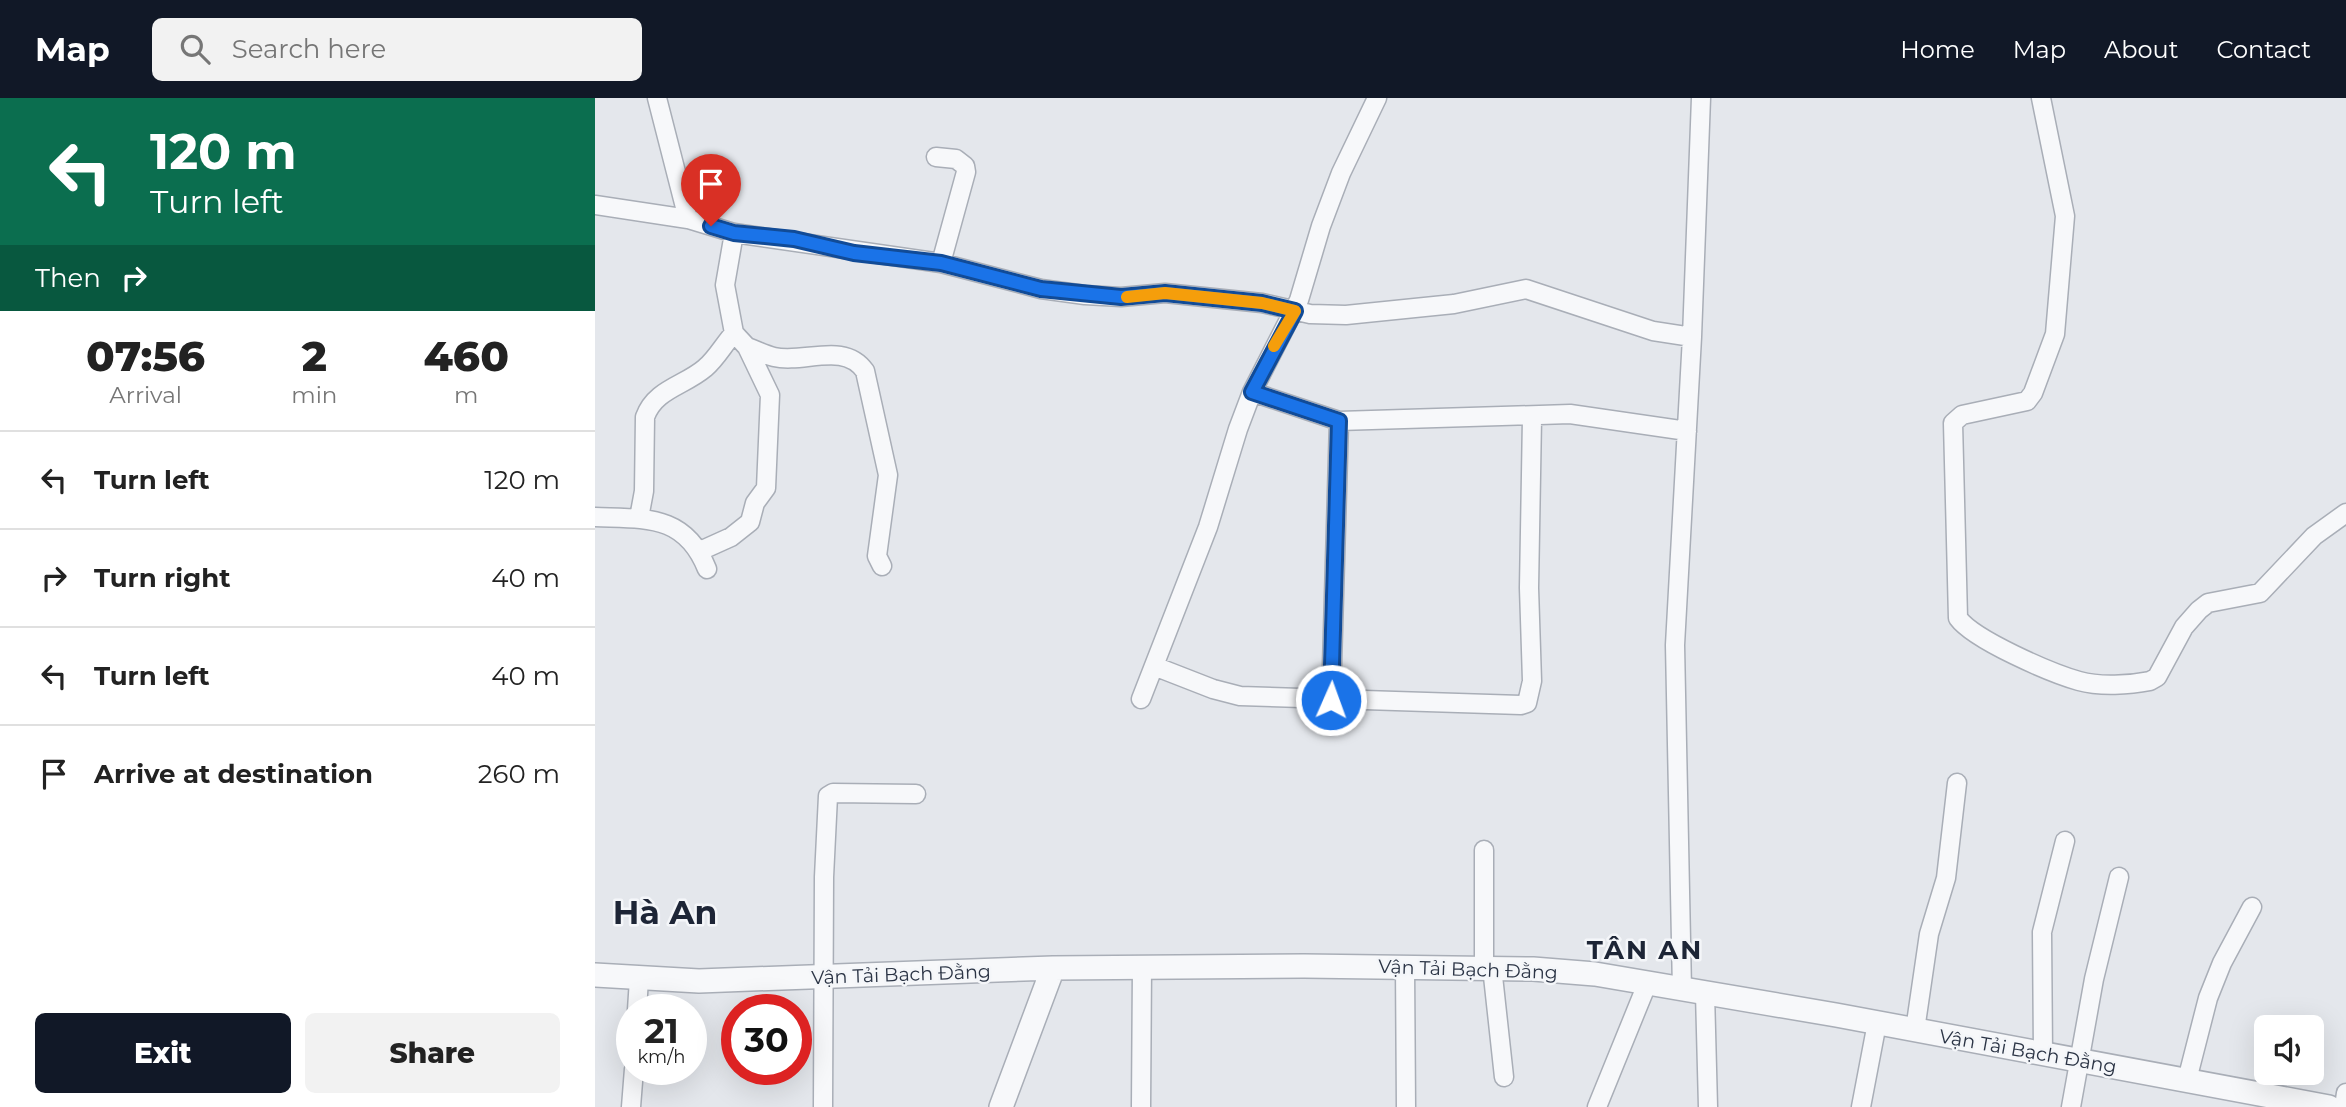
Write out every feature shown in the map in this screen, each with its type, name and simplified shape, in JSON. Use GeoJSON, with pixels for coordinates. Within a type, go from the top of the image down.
{"type":"FeatureCollection","features":[{"type":"Feature","properties":{"kind":"street"},"geometry":{"type":"LineString","coordinates":[[657,98],[688,219]]}},
{"type":"Feature","properties":{"kind":"street"},"geometry":{"type":"LineString","coordinates":[[1141,699],[1208,527],[1252,392],[1295,311],[1341,173],[1377,98]]}},
{"type":"Feature","properties":{"kind":"street"},"geometry":{"type":"LineString","coordinates":[[1682,990],[1675,645],[1692,337],[1701,98]]}},
{"type":"Feature","properties":{"kind":"street"},"geometry":{"type":"LineString","coordinates":[[2041,98],[2065,208],[2055,334],[2033,393],[2027,401],[1962,415],[1952,423],[1958,618],[1965,628],[2011,652],[2080,681],[2150,681],[2157,677],[2184,627],[2199,610],[2208,603],[2260,593],[2314,536],[2346,513]]}},
{"type":"Feature","properties":{"kind":"street"},"geometry":{"type":"LineString","coordinates":[[936,157],[957,159],[965,166],[966,172],[941,263]]}},
{"type":"Feature","properties":{"kind":"street"},"geometry":{"type":"LineString","coordinates":[[595,205],[688,219],[734,233],[941,263],[1041,289],[1085,295],[1121,297],[1165,293],[1262,303],[1310,314],[1346,315],[1454,304],[1526,289],[1551,294],[1653,331],[1692,337]]}},
{"type":"Feature","properties":{"kind":"street"},"geometry":{"type":"LineString","coordinates":[[700,551],[731,537],[750,522],[755,503],[766,488],[770,396],[747,347],[733,333],[725,285],[734,233]]}},
{"type":"Feature","properties":{"kind":"street"},"geometry":{"type":"LineString","coordinates":[[639,517],[644,491],[645,417],[648,407],[659,396],[705,368],[733,333]]}},
{"type":"Feature","properties":{"kind":"street"},"geometry":{"type":"LineString","coordinates":[[747,347],[774,357],[844,356],[858,361],[865,371],[888,475],[877,556],[883,566]]}},
{"type":"Feature","properties":{"kind":"street"},"geometry":{"type":"LineString","coordinates":[[1252,392],[1339,421],[1532,418],[1570,414],[1687,431]]}},
{"type":"Feature","properties":{"kind":"street"},"geometry":{"type":"LineString","coordinates":[[1154,666],[1213,689],[1240,696],[1521,705],[1527,703],[1532,681],[1529,588],[1532,418]]}},
{"type":"Feature","properties":{"kind":"street"},"geometry":{"type":"LineString","coordinates":[[1331,700],[1339,421]]}},
{"type":"Feature","properties":{"kind":"street"},"geometry":{"type":"LineString","coordinates":[[595,516],[639,517],[680,530],[700,551],[707,569]]}},
{"type":"Feature","properties":{"kind":"street"},"geometry":{"type":"LineString","coordinates":[[1915,1030],[1929,934],[1946,878],[1957,783]]}},
{"type":"Feature","properties":{"kind":"street"},"geometry":{"type":"LineString","coordinates":[[823,1107],[828,796],[833,793],[916,794]]}},
{"type":"Feature","properties":{"kind":"street"},"geometry":{"type":"LineString","coordinates":[[2043,1054],[2042,932],[2065,841]]}},
{"type":"Feature","properties":{"kind":"street"},"geometry":{"type":"LineString","coordinates":[[1484,850],[1488,967],[1504,1077]]}},
{"type":"Feature","properties":{"kind":"street"},"geometry":{"type":"LineString","coordinates":[[2071,1107],[2110,906],[2119,877]]}},
{"type":"Feature","properties":{"kind":"street"},"geometry":{"type":"LineString","coordinates":[[2187,1080],[2208,998],[2222,963],[2252,907]]}},
{"type":"Feature","properties":{"kind":"street"},"geometry":{"type":"LineString","coordinates":[[1141,1107],[1142,967]]}},
{"type":"Feature","properties":{"kind":"street","name":"Vận Tải Bạch Đằng"},"geometry":{"type":"LineString","coordinates":[[595,975],[639,979],[824,977],[1142,967],[1488,967],[1595,974],[2187,1080],[2296,1104],[2329,1107]]}},
{"type":"Feature","properties":{"kind":"street"},"geometry":{"type":"LineString","coordinates":[[1405,967],[1406,1107]]}},
{"type":"Feature","properties":{"kind":"street"},"geometry":{"type":"LineString","coordinates":[[1001,1107],[1053,968]]}},
{"type":"Feature","properties":{"kind":"street"},"geometry":{"type":"LineString","coordinates":[[638,994],[639,979]]}},
{"type":"Feature","properties":{"kind":"street"},"geometry":{"type":"LineString","coordinates":[[1597,1107],[1647,984]]}},
{"type":"Feature","properties":{"kind":"street"},"geometry":{"type":"LineString","coordinates":[[1705,993],[1708,1107]]}},
{"type":"Feature","properties":{"kind":"street"},"geometry":{"type":"LineString","coordinates":[[1861,1107],[1877,1023]]}},
{"type":"Feature","properties":{"kind":"street"},"geometry":{"type":"LineString","coordinates":[[631,1107],[633,1085]]}},
{"type":"Feature","properties":{"kind":"street"},"geometry":{"type":"LineString","coordinates":[[2344,1107],[2346,1093]]}},
{"type":"Feature","properties":{"kind":"slow traffic"},"geometry":{"type":"LineString","coordinates":[[1127,297],[1165,293],[1262,303],[1295,311],[1274,346]]}},
{"type":"Feature","properties":{"kind":"district","name":"Hà An"},"geometry":{"type":"Point","coordinates":[665,912]}},
{"type":"Feature","properties":{"kind":"district","name":"TÂN AN"},"geometry":{"type":"Point","coordinates":[1645,950]}},
{"type":"Feature","properties":{"kind":"route"},"geometry":{"type":"LineString","coordinates":[[711,226],[734,233],[794,239],[854,253],[941,263],[1041,289],[1121,297],[1165,293],[1262,303],[1295,311],[1252,392],[1293,408],[1339,421],[1331,700]]}}]}
